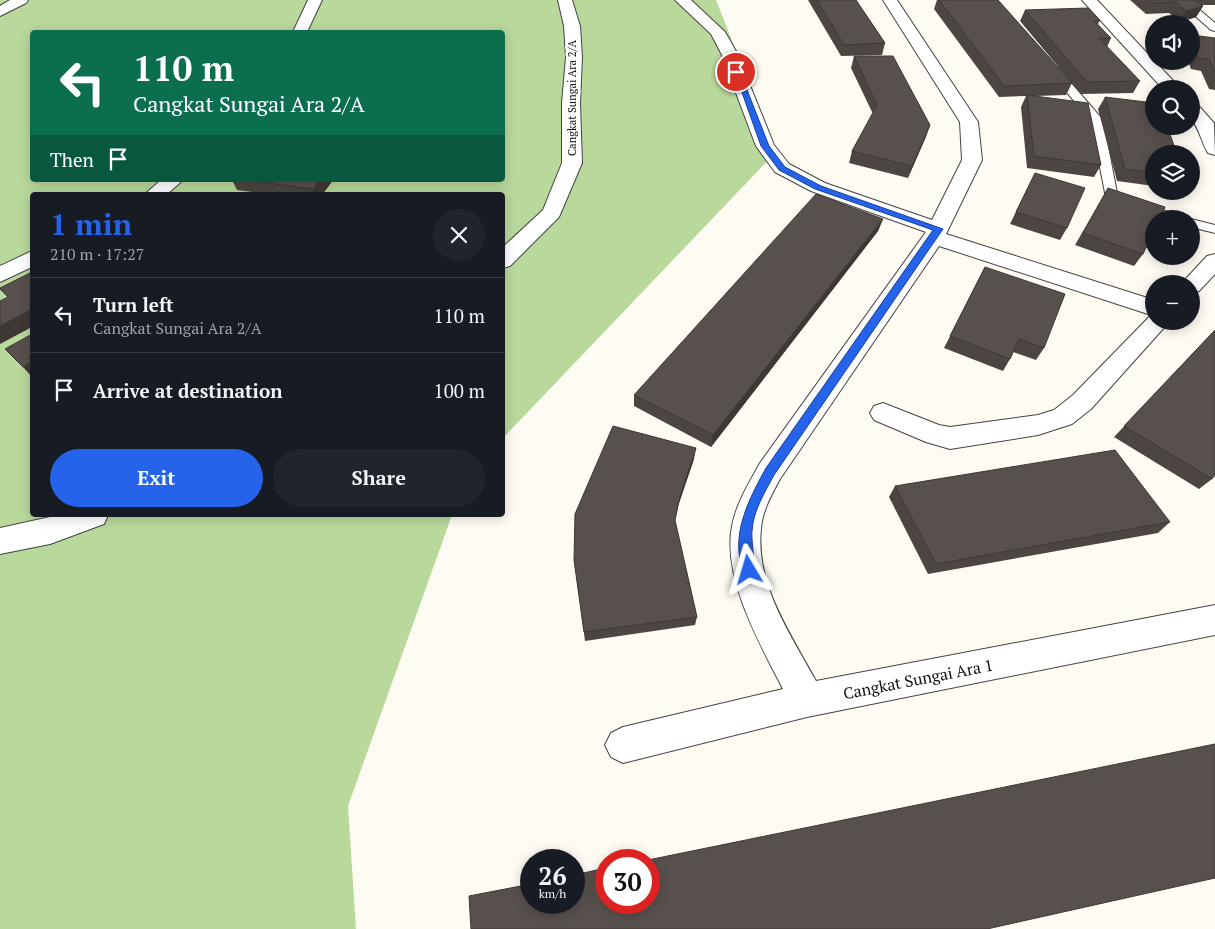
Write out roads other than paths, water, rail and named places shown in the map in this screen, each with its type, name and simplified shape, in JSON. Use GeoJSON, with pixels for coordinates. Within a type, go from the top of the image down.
{"type":"FeatureCollection","features":[{"type":"Feature","properties":{"kind":"street"},"geometry":{"type":"LineString","coordinates":[[0,12],[22,0]]}},
{"type":"Feature","properties":{"kind":"street"},"geometry":{"type":"LineString","coordinates":[[301,30],[315,0]]}},
{"type":"Feature","properties":{"kind":"street","name":"Cangkat Sungai Ara 2/A"},"geometry":{"type":"LineString","coordinates":[[505,259],[552,213],[572,163],[571,103],[574,58],[572,26],[565,0]]}},
{"type":"Feature","properties":{"kind":"street"},"geometry":{"type":"LineString","coordinates":[[807,700],[755,596],[746,557],[746,529],[754,502],[770,471],[936,233],[972,160],[969,122],[890,0]]}},
{"type":"Feature","properties":{"kind":"street"},"geometry":{"type":"LineString","coordinates":[[1089,0],[1165,80]]}},
{"type":"Feature","properties":{"kind":"street"},"geometry":{"type":"LineString","coordinates":[[687,2],[717,32],[729,53],[765,146],[782,168],[818,187],[936,233],[1145,305]]}},
{"type":"Feature","properties":{"kind":"street"},"geometry":{"type":"LineString","coordinates":[[1200,118],[1205,123],[1215,148]]}},
{"type":"Feature","properties":{"kind":"street"},"geometry":{"type":"LineString","coordinates":[[158,192],[170,182]]}},
{"type":"Feature","properties":{"kind":"street"},"geometry":{"type":"LineString","coordinates":[[0,275],[30,259]]}},
{"type":"Feature","properties":{"kind":"street"},"geometry":{"type":"LineString","coordinates":[[1200,277],[1215,261]]}},
{"type":"Feature","properties":{"kind":"street"},"geometry":{"type":"LineString","coordinates":[[883,413],[935,435],[950,438],[1038,425],[1063,417],[1082,402],[1150,330]]}},
{"type":"Feature","properties":{"kind":"street"},"geometry":{"type":"LineString","coordinates":[[0,541],[50,531],[88,517]]}},
{"type":"Feature","properties":{"kind":"street","name":"Cangkat Sungai Ara 1"},"geometry":{"type":"LineString","coordinates":[[623,744],[807,700],[1215,620]]}},
{"type":"Feature","properties":{"kind":"lane"},"geometry":{"type":"LineString","coordinates":[[1182,0],[1215,28]]}},
{"type":"Feature","properties":{"kind":"lane"},"geometry":{"type":"LineString","coordinates":[[1045,60],[1097,120],[1111,195],[1123,203],[1147,210]]}},
{"type":"Feature","properties":{"kind":"lane"},"geometry":{"type":"LineString","coordinates":[[1200,225],[1215,229]]}}]}
